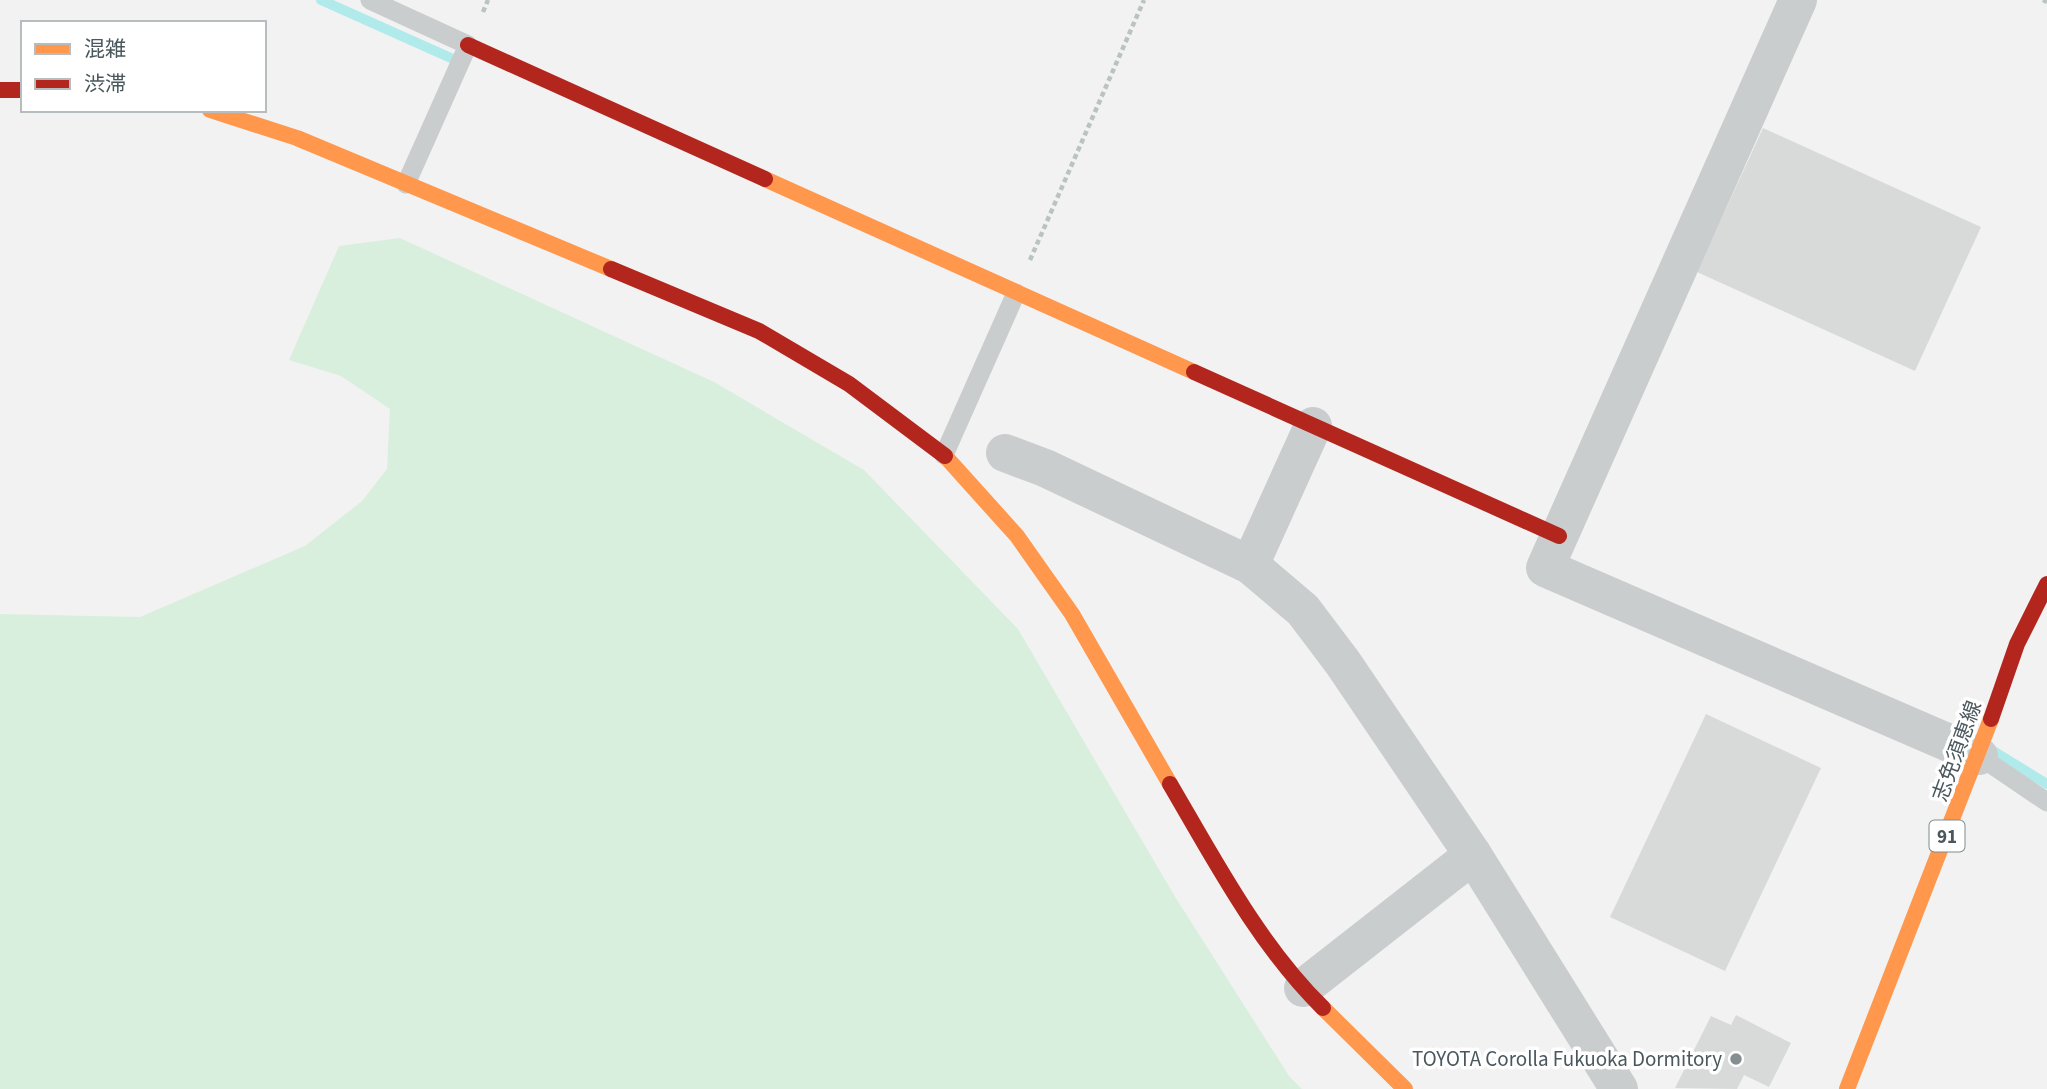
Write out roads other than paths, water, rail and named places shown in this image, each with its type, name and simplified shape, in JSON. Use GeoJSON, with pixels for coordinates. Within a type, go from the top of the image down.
{"type":"FeatureCollection","features":[{"type":"Feature","properties":{"kind":"street"},"geometry":{"type":"LineString","coordinates":[[1798,0],[1545,568],[1979,756]]}},
{"type":"Feature","properties":{"kind":"street"},"geometry":{"type":"LineString","coordinates":[[468,45],[1559,536]]}},
{"type":"Feature","properties":{"kind":"street"},"geometry":{"type":"LineString","coordinates":[[0,90],[21,90]]}},
{"type":"Feature","properties":{"kind":"street"},"geometry":{"type":"LineString","coordinates":[[216,112],[297,138],[759,331],[849,384],[944,455],[1017,536],[1072,614],[1228,884],[1303,988],[1405,1089]]}},
{"type":"Feature","properties":{"kind":"street"},"geometry":{"type":"LineString","coordinates":[[1250,565],[1313,426]]}},
{"type":"Feature","properties":{"kind":"street"},"geometry":{"type":"LineString","coordinates":[[1005,453],[1045,468],[1250,565],[1303,610],[1343,663],[1473,855],[1619,1089]]}},
{"type":"Feature","properties":{"kind":"street","name":"志免須恵線"},"geometry":{"type":"LineString","coordinates":[[1847,1089],[1979,756],[2017,644],[2047,584]]}},
{"type":"Feature","properties":{"kind":"street"},"geometry":{"type":"LineString","coordinates":[[1303,988],[1473,855]]}},
{"type":"Feature","properties":{"kind":"lane"},"geometry":{"type":"LineString","coordinates":[[370,0],[468,45],[406,184]]}},
{"type":"Feature","properties":{"kind":"lane"},"geometry":{"type":"LineString","coordinates":[[944,455],[1016,293]]}},
{"type":"Feature","properties":{"kind":"lane"},"geometry":{"type":"LineString","coordinates":[[1979,756],[2047,802]]}},
{"type":"Feature","properties":{"kind":"waterway"},"geometry":{"type":"LineString","coordinates":[[321,0],[462,63]]}},
{"type":"Feature","properties":{"kind":"waterway"},"geometry":{"type":"LineString","coordinates":[[1990,749],[2047,784]]}},
{"type":"Feature","properties":{"kind":"place","name":"TOYOTA Corolla Fukuoka Dormitory"},"geometry":{"type":"Point","coordinates":[1736,1059]}}]}
